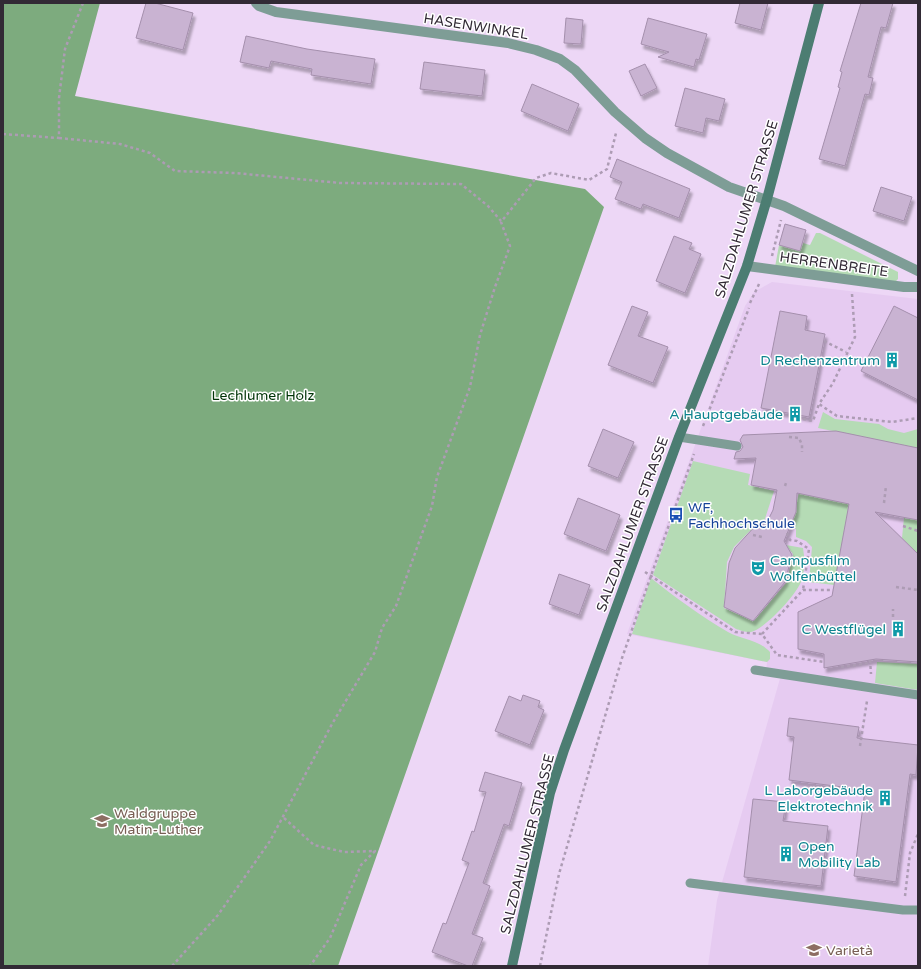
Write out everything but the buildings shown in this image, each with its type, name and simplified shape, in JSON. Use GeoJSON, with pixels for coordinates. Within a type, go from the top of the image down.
{"type":"FeatureCollection","features":[{"type":"Feature","properties":{"kind":"main road","name":"SALZDAHLUMER STRASSE"},"geometry":{"type":"LineString","coordinates":[[512,966],[550,793],[564,750],[679,437],[747,266],[767,199],[819,3]]}},
{"type":"Feature","properties":{"kind":"street","name":"HASENWINKEL"},"geometry":{"type":"LineString","coordinates":[[256,3],[276,12],[508,43],[554,57],[575,70],[615,112],[645,138],[729,186],[767,199]]}},
{"type":"Feature","properties":{"kind":"street","name":"HERRENBREITE"},"geometry":{"type":"LineString","coordinates":[[767,199],[918,271]]}},
{"type":"Feature","properties":{"kind":"street","name":"HERRENBREITE"},"geometry":{"type":"LineString","coordinates":[[747,266],[897,286],[918,287]]}},
{"type":"Feature","properties":{"kind":"lane"},"geometry":{"type":"LineString","coordinates":[[679,437],[737,446]]}},
{"type":"Feature","properties":{"kind":"lane"},"geometry":{"type":"LineString","coordinates":[[755,670],[918,695]]}},
{"type":"Feature","properties":{"kind":"lane"},"geometry":{"type":"LineString","coordinates":[[690,883],[903,910],[918,910]]}},
{"type":"Feature","properties":{"kind":"path"},"geometry":{"type":"LineString","coordinates":[[58,138],[59,98],[65,49],[83,3]]}},
{"type":"Feature","properties":{"kind":"path"},"geometry":{"type":"LineString","coordinates":[[501,222],[536,178],[551,173],[589,180],[607,169],[618,127]]}},
{"type":"Feature","properties":{"kind":"path"},"geometry":{"type":"LineString","coordinates":[[3,134],[120,144],[150,153],[175,171],[235,173],[340,183],[461,184],[488,206],[501,222],[510,246],[480,335],[470,387],[438,477],[432,506],[396,606],[382,628],[375,652],[332,724],[284,818],[249,873],[218,914],[172,966]]}},
{"type":"Feature","properties":{"kind":"path"},"geometry":{"type":"LineString","coordinates":[[540,966],[560,870],[622,658],[699,440],[750,303],[772,258],[784,206]]}},
{"type":"Feature","properties":{"kind":"path"},"geometry":{"type":"LineString","coordinates":[[803,419],[813,421],[818,404],[833,383],[846,352],[855,336],[852,312]]}},
{"type":"Feature","properties":{"kind":"path"},"geometry":{"type":"LineString","coordinates":[[824,341],[846,352]]}},
{"type":"Feature","properties":{"kind":"path"},"geometry":{"type":"LineString","coordinates":[[818,404],[837,416],[892,422],[918,418]]}},
{"type":"Feature","properties":{"kind":"path"},"geometry":{"type":"LineString","coordinates":[[789,437],[799,438],[802,452]]}},
{"type":"Feature","properties":{"kind":"path"},"geometry":{"type":"LineString","coordinates":[[883,504],[886,488]]}},
{"type":"Feature","properties":{"kind":"path"},"geometry":{"type":"LineString","coordinates":[[903,526],[918,531]]}},
{"type":"Feature","properties":{"kind":"path"},"geometry":{"type":"LineString","coordinates":[[762,634],[803,590],[809,549],[797,541],[790,540],[787,533]]}},
{"type":"Feature","properties":{"kind":"path"},"geometry":{"type":"LineString","coordinates":[[753,535],[762,537]]}},
{"type":"Feature","properties":{"kind":"path"},"geometry":{"type":"LineString","coordinates":[[633,564],[735,632],[762,634]]}},
{"type":"Feature","properties":{"kind":"path"},"geometry":{"type":"LineString","coordinates":[[896,587],[918,590]]}},
{"type":"Feature","properties":{"kind":"path"},"geometry":{"type":"LineString","coordinates":[[803,590],[833,590]]}},
{"type":"Feature","properties":{"kind":"path"},"geometry":{"type":"LineString","coordinates":[[892,618],[893,609]]}},
{"type":"Feature","properties":{"kind":"path"},"geometry":{"type":"LineString","coordinates":[[762,634],[777,655],[824,662]]}},
{"type":"Feature","properties":{"kind":"path"},"geometry":{"type":"LineString","coordinates":[[870,660],[871,667]]}},
{"type":"Feature","properties":{"kind":"path"},"geometry":{"type":"LineString","coordinates":[[860,746],[866,707]]}},
{"type":"Feature","properties":{"kind":"path"},"geometry":{"type":"LineString","coordinates":[[284,818],[314,845],[344,852],[375,851],[361,865],[330,938],[310,966]]}},
{"type":"Feature","properties":{"kind":"path"},"geometry":{"type":"LineString","coordinates":[[903,910],[910,853],[918,834]]}},
{"type":"Feature","properties":{"kind":"shaded area"},"geometry":{"type":"Polygon","coordinates":[[[772,282],[918,299],[918,966],[708,966],[717,900],[781,675],[766,672],[767,662],[627,634],[745,306],[754,292],[772,282]]]}},
{"type":"Feature","properties":{"kind":"green space","name":"Lechlumer Holz"},"geometry":{"type":"Polygon","coordinates":[[[3,3],[100,3],[75,96],[585,189],[604,207],[338,966],[3,966],[3,3]]]}},
{"type":"Feature","properties":{"kind":"green space"},"geometry":{"type":"Polygon","coordinates":[[[816,233],[820,233],[898,272],[898,279],[895,282],[775,267],[779,245],[800,251],[803,243],[810,245],[816,233]]]}},
{"type":"Feature","properties":{"kind":"green space"},"geometry":{"type":"Polygon","coordinates":[[[823,412],[835,419],[879,424],[888,429],[904,433],[918,429],[918,455],[917,448],[818,428],[823,412]]]}},
{"type":"Feature","properties":{"kind":"green space"},"geometry":{"type":"Polygon","coordinates":[[[693,461],[750,474],[748,485],[774,491],[761,531],[750,531],[734,547],[727,562],[724,608],[754,621],[787,582],[793,554],[786,545],[803,548],[804,569],[798,588],[772,618],[751,632],[736,629],[653,575],[693,461]]]}},
{"type":"Feature","properties":{"kind":"green space"},"geometry":{"type":"Polygon","coordinates":[[[799,493],[876,509],[841,550],[834,585],[809,582],[812,547],[806,541],[796,537],[796,529],[790,527],[799,493]]]}},
{"type":"Feature","properties":{"kind":"green space"},"geometry":{"type":"Polygon","coordinates":[[[904,518],[918,520],[918,554],[902,538],[904,518]]]}},
{"type":"Feature","properties":{"kind":"green space"},"geometry":{"type":"Polygon","coordinates":[[[651,578],[718,626],[733,635],[755,642],[765,648],[770,652],[770,659],[767,662],[632,634],[651,578]]]}},
{"type":"Feature","properties":{"kind":"green space"},"geometry":{"type":"Polygon","coordinates":[[[877,662],[918,664],[918,690],[875,683],[877,662]]]}},
{"type":"Feature","properties":{"kind":"place","name":"D Rechenzentrum"},"geometry":{"type":"Point","coordinates":[892,360]}},
{"type":"Feature","properties":{"kind":"place","name":"A Hauptgebäude"},"geometry":{"type":"Point","coordinates":[795,414]}},
{"type":"Feature","properties":{"kind":"place","name":"WF, Fachhochschule"},"geometry":{"type":"Point","coordinates":[676,515]}},
{"type":"Feature","properties":{"kind":"place","name":"Campusfilm Wolfenbüttel"},"geometry":{"type":"Point","coordinates":[758,568]}},
{"type":"Feature","properties":{"kind":"place","name":"C Westflügel"},"geometry":{"type":"Point","coordinates":[898,629]}},
{"type":"Feature","properties":{"kind":"place","name":"L Laborgebäude Elektrotechnik"},"geometry":{"type":"Point","coordinates":[885,798]}},
{"type":"Feature","properties":{"kind":"place","name":"Waldgruppe Matin-Luther"},"geometry":{"type":"Point","coordinates":[102,821]}},
{"type":"Feature","properties":{"kind":"place","name":"Open Mobility Lab"},"geometry":{"type":"Point","coordinates":[786,854]}},
{"type":"Feature","properties":{"kind":"place","name":"Varietà"},"geometry":{"type":"Point","coordinates":[814,950]}}]}
